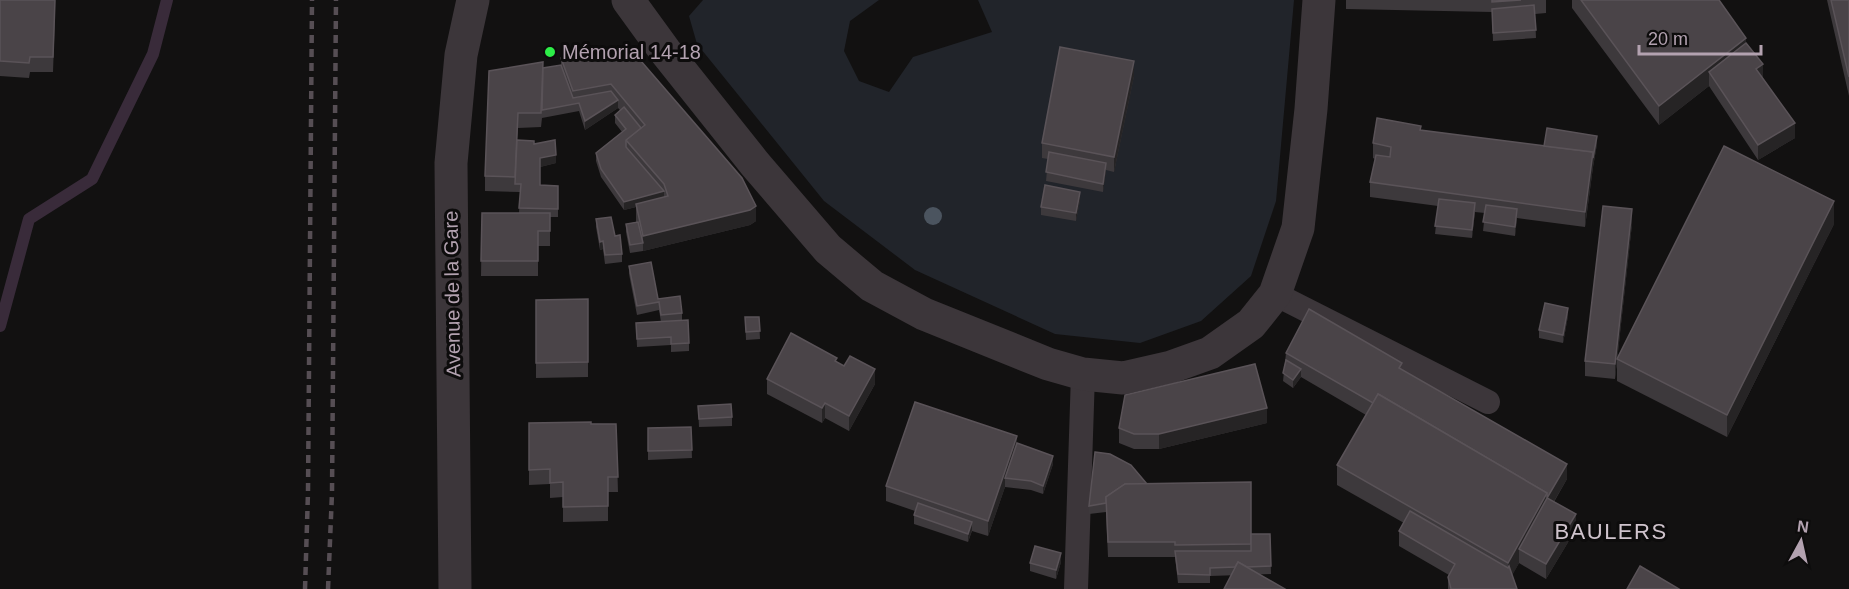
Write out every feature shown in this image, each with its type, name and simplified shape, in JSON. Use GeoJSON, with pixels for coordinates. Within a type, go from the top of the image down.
{"type":"FeatureCollection","features":[{"type":"Feature","properties":{"kind":"street","name":"Avenue de la Gare"},"geometry":{"type":"LineString","coordinates":[[455,589],[451,163],[461,55],[473,0]]}},
{"type":"Feature","properties":{"kind":"street"},"geometry":{"type":"LineString","coordinates":[[628,0],[665,51],[755,164],[828,249],[872,286],[924,314],[1048,364],[1083,374],[1123,378],[1171,367],[1210,353],[1251,324],[1275,294],[1298,228],[1311,109],[1319,0]]}},
{"type":"Feature","properties":{"kind":"lane"},"geometry":{"type":"LineString","coordinates":[[1275,294],[1488,402]]}},
{"type":"Feature","properties":{"kind":"lane"},"geometry":{"type":"LineString","coordinates":[[1076,589],[1083,374]]}},
{"type":"Feature","properties":{"kind":"shaded area"},"geometry":{"type":"Polygon","coordinates":[[[703,0],[879,0],[850,21],[844,51],[859,81],[889,92],[913,57],[992,32],[978,0],[1294,0],[1276,201],[1251,276],[1201,321],[1140,343],[1055,334],[915,270],[824,201],[697,44],[689,16],[703,0]]]}},
{"type":"Feature","properties":{"kind":"building"},"geometry":{"type":"Polygon","coordinates":[[[0,0],[55,0],[53,57],[30,57],[29,63],[0,61],[0,0]]]}},
{"type":"Feature","properties":{"kind":"building"},"geometry":{"type":"Polygon","coordinates":[[[1492,0],[1521,0],[1492,2],[1492,0]]]}},
{"type":"Feature","properties":{"kind":"building"},"geometry":{"type":"Polygon","coordinates":[[[1581,0],[1719,0],[1746,38],[1659,106],[1581,0]]]}},
{"type":"Feature","properties":{"kind":"building"},"geometry":{"type":"Polygon","coordinates":[[[1831,0],[1849,0],[1849,77],[1831,0]]]}},
{"type":"Feature","properties":{"kind":"building"},"geometry":{"type":"Polygon","coordinates":[[[1534,5],[1536,30],[1493,33],[1492,9],[1534,5]]]}},
{"type":"Feature","properties":{"kind":"building"},"geometry":{"type":"Polygon","coordinates":[[[1746,43],[1763,64],[1756,69],[1795,123],[1758,145],[1709,72],[1746,43]]]}},
{"type":"Feature","properties":{"kind":"building"},"geometry":{"type":"Polygon","coordinates":[[[628,46],[742,178],[756,206],[750,210],[643,236],[636,204],[668,196],[664,184],[626,140],[645,125],[611,84],[573,91],[561,58],[628,46]]]}},
{"type":"Feature","properties":{"kind":"building"},"geometry":{"type":"Polygon","coordinates":[[[1060,47],[1134,61],[1114,157],[1042,143],[1060,47]]]}},
{"type":"Feature","properties":{"kind":"building"},"geometry":{"type":"Polygon","coordinates":[[[543,62],[541,113],[518,113],[515,177],[485,176],[489,71],[543,62]]]}},
{"type":"Feature","properties":{"kind":"building"},"geometry":{"type":"Polygon","coordinates":[[[561,65],[573,98],[611,91],[618,100],[585,121],[579,103],[542,110],[543,68],[561,65]]]}},
{"type":"Feature","properties":{"kind":"building"},"geometry":{"type":"Polygon","coordinates":[[[624,107],[641,128],[626,140],[626,147],[664,191],[624,202],[601,169],[596,153],[626,129],[615,115],[624,107]]]}},
{"type":"Feature","properties":{"kind":"building"},"geometry":{"type":"Polygon","coordinates":[[[1377,118],[1421,126],[1420,130],[1593,152],[1585,212],[1370,182],[1376,155],[1390,157],[1391,147],[1373,143],[1377,118]]]}},
{"type":"Feature","properties":{"kind":"building"},"geometry":{"type":"Polygon","coordinates":[[[1547,128],[1597,136],[1593,158],[1593,152],[1544,146],[1547,128]]]}},
{"type":"Feature","properties":{"kind":"building"},"geometry":{"type":"Polygon","coordinates":[[[517,140],[534,141],[534,144],[555,140],[556,155],[540,158],[540,185],[558,186],[558,209],[519,208],[521,184],[515,184],[517,140]]]}},
{"type":"Feature","properties":{"kind":"building"},"geometry":{"type":"Polygon","coordinates":[[[1724,146],[1834,201],[1727,415],[1617,359],[1724,146]]]}},
{"type":"Feature","properties":{"kind":"building"},"geometry":{"type":"Polygon","coordinates":[[[1049,152],[1106,163],[1103,184],[1046,172],[1049,152]]]}},
{"type":"Feature","properties":{"kind":"building"},"geometry":{"type":"Polygon","coordinates":[[[1045,185],[1080,192],[1076,213],[1041,207],[1045,185]]]}},
{"type":"Feature","properties":{"kind":"building"},"geometry":{"type":"Polygon","coordinates":[[[1439,199],[1475,203],[1472,230],[1435,226],[1439,199]]]}},
{"type":"Feature","properties":{"kind":"building"},"geometry":{"type":"Polygon","coordinates":[[[1486,205],[1517,209],[1515,227],[1483,222],[1486,205]]]}},
{"type":"Feature","properties":{"kind":"building"},"geometry":{"type":"Polygon","coordinates":[[[1603,206],[1632,209],[1615,364],[1585,361],[1603,206]]]}},
{"type":"Feature","properties":{"kind":"building"},"geometry":{"type":"Polygon","coordinates":[[[482,213],[550,213],[550,231],[538,231],[538,261],[481,261],[482,213]]]}},
{"type":"Feature","properties":{"kind":"building"},"geometry":{"type":"Polygon","coordinates":[[[611,217],[615,236],[620,235],[622,254],[605,255],[603,241],[600,242],[596,219],[611,217]]]}},
{"type":"Feature","properties":{"kind":"building"},"geometry":{"type":"Polygon","coordinates":[[[638,222],[643,243],[630,245],[626,224],[638,222]]]}},
{"type":"Feature","properties":{"kind":"building"},"geometry":{"type":"Polygon","coordinates":[[[651,262],[658,299],[680,296],[682,313],[661,315],[659,302],[637,306],[629,266],[651,262]]]}},
{"type":"Feature","properties":{"kind":"building"},"geometry":{"type":"Polygon","coordinates":[[[588,299],[588,362],[536,363],[536,300],[588,299]]]}},
{"type":"Feature","properties":{"kind":"building"},"geometry":{"type":"Polygon","coordinates":[[[1545,303],[1568,308],[1563,335],[1539,330],[1545,303]]]}},
{"type":"Feature","properties":{"kind":"building"},"geometry":{"type":"Polygon","coordinates":[[[1309,309],[1402,363],[1399,368],[1567,464],[1547,498],[1547,493],[1380,395],[1378,394],[1373,403],[1286,353],[1309,309]]]}},
{"type":"Feature","properties":{"kind":"building"},"geometry":{"type":"Polygon","coordinates":[[[745,317],[759,317],[760,331],[746,332],[745,317]]]}},
{"type":"Feature","properties":{"kind":"building"},"geometry":{"type":"Polygon","coordinates":[[[688,320],[689,343],[671,344],[671,337],[637,339],[636,323],[688,320]]]}},
{"type":"Feature","properties":{"kind":"building"},"geometry":{"type":"Polygon","coordinates":[[[791,333],[837,358],[835,361],[844,366],[850,356],[875,369],[849,416],[825,403],[822,408],[767,379],[791,333]]]}},
{"type":"Feature","properties":{"kind":"building"},"geometry":{"type":"Polygon","coordinates":[[[1286,360],[1301,369],[1293,380],[1283,373],[1286,360]]]}},
{"type":"Feature","properties":{"kind":"building"},"geometry":{"type":"Polygon","coordinates":[[[1255,364],[1267,408],[1159,434],[1134,434],[1119,428],[1125,395],[1255,364]]]}},
{"type":"Feature","properties":{"kind":"building"},"geometry":{"type":"Polygon","coordinates":[[[1378,394],[1547,493],[1508,563],[1337,465],[1378,394]]]}},
{"type":"Feature","properties":{"kind":"building"},"geometry":{"type":"Polygon","coordinates":[[[915,402],[1017,436],[988,521],[886,486],[915,402]]]}},
{"type":"Feature","properties":{"kind":"building"},"geometry":{"type":"Polygon","coordinates":[[[731,404],[732,417],[699,419],[698,406],[731,404]]]}},
{"type":"Feature","properties":{"kind":"building"},"geometry":{"type":"Polygon","coordinates":[[[591,422],[591,424],[616,424],[618,477],[608,477],[608,506],[563,507],[563,482],[550,483],[550,469],[529,470],[529,423],[591,422]]]}},
{"type":"Feature","properties":{"kind":"building"},"geometry":{"type":"Polygon","coordinates":[[[691,427],[692,450],[648,451],[648,428],[691,427]]]}},
{"type":"Feature","properties":{"kind":"building"},"geometry":{"type":"Polygon","coordinates":[[[1017,443],[1053,456],[1043,486],[1031,481],[1005,478],[1017,443]]]}},
{"type":"Feature","properties":{"kind":"building"},"geometry":{"type":"Polygon","coordinates":[[[1095,452],[1110,454],[1131,465],[1147,484],[1125,484],[1106,497],[1106,503],[1089,506],[1095,452]]]}},
{"type":"Feature","properties":{"kind":"building"},"geometry":{"type":"Polygon","coordinates":[[[1251,482],[1251,544],[1175,545],[1175,542],[1108,542],[1106,497],[1125,484],[1251,482]]]}},
{"type":"Feature","properties":{"kind":"building"},"geometry":{"type":"Polygon","coordinates":[[[1547,498],[1576,514],[1546,564],[1519,549],[1547,498]]]}},
{"type":"Feature","properties":{"kind":"building"},"geometry":{"type":"Polygon","coordinates":[[[918,503],[972,522],[968,534],[914,515],[918,503]]]}},
{"type":"Feature","properties":{"kind":"building"},"geometry":{"type":"Polygon","coordinates":[[[1410,511],[1508,568],[1509,566],[1517,589],[1451,589],[1448,577],[1455,564],[1399,531],[1410,511]]]}},
{"type":"Feature","properties":{"kind":"building"},"geometry":{"type":"Polygon","coordinates":[[[1251,534],[1270,534],[1271,566],[1247,567],[1238,562],[1235,567],[1210,568],[1210,575],[1178,574],[1175,551],[1251,551],[1251,534]]]}},
{"type":"Feature","properties":{"kind":"building"},"geometry":{"type":"Polygon","coordinates":[[[1035,546],[1061,553],[1056,570],[1030,563],[1035,546]]]}},
{"type":"Feature","properties":{"kind":"building"},"geometry":{"type":"Polygon","coordinates":[[[1238,562],[1285,589],[1224,589],[1238,562]]]}},
{"type":"Feature","properties":{"kind":"building"},"geometry":{"type":"Polygon","coordinates":[[[1640,566],[1679,589],[1627,589],[1640,566]]]}},
{"type":"Feature","properties":{"kind":"waterway"},"geometry":{"type":"LineString","coordinates":[[0,326],[29,219],[92,179],[153,54],[167,0]]}},
{"type":"Feature","properties":{"kind":"railway"},"geometry":{"type":"LineString","coordinates":[[305,589],[308,492],[312,0]]}},
{"type":"Feature","properties":{"kind":"railway"},"geometry":{"type":"LineString","coordinates":[[328,589],[332,493],[336,0]]}},
{"type":"Feature","properties":{"kind":"place","name":"Mémorial 14-18"},"geometry":{"type":"Point","coordinates":[550,52]}},
{"type":"Feature","properties":{"kind":"district","name":"BAULERS"},"geometry":{"type":"Point","coordinates":[1611,531]}}]}
